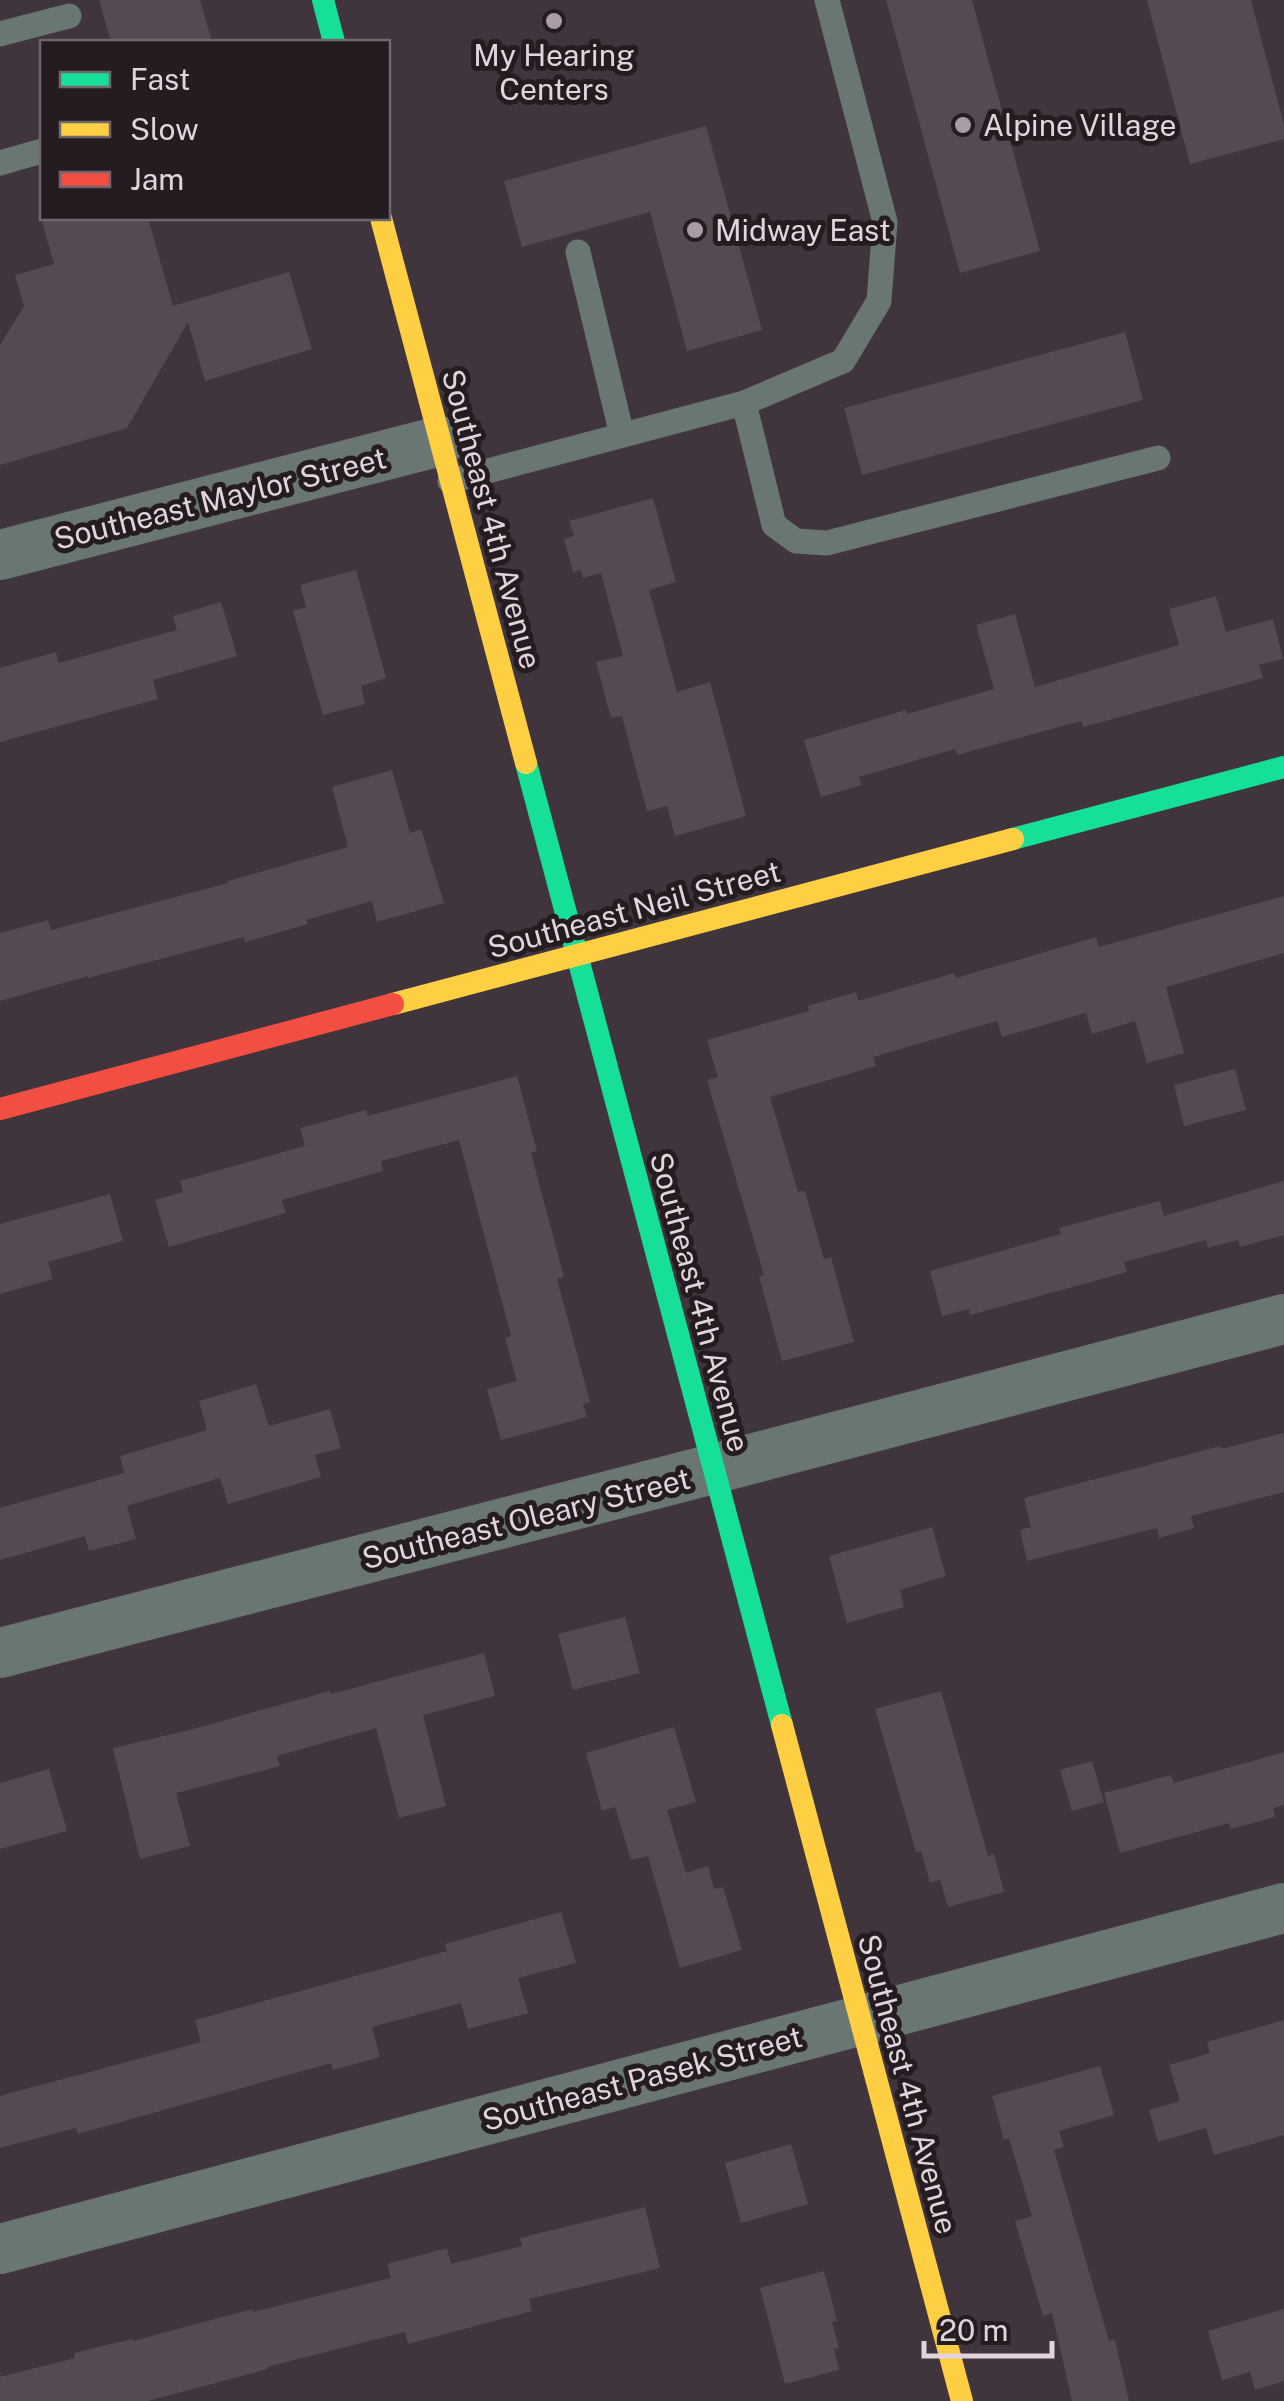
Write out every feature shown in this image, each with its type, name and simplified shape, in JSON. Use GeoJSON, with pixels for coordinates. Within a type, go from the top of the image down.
{"type":"FeatureCollection","features":[{"type":"Feature","properties":{"kind":"street"},"geometry":{"type":"LineString","coordinates":[[322,0],[333,40]]}},
{"type":"Feature","properties":{"kind":"street","name":"Southeast 4th Avenue"},"geometry":{"type":"LineString","coordinates":[[381,220],[962,2401]]}},
{"type":"Feature","properties":{"kind":"street","name":"Southeast Maylor Street"},"geometry":{"type":"LineString","coordinates":[[0,555],[445,461]]}},
{"type":"Feature","properties":{"kind":"street","name":"Southeast Neil Street"},"geometry":{"type":"LineString","coordinates":[[0,1109],[1284,767]]}},
{"type":"Feature","properties":{"kind":"street","name":"Southeast Oleary Street"},"geometry":{"type":"LineString","coordinates":[[0,1653],[714,1470],[1284,1318]]}},
{"type":"Feature","properties":{"kind":"street","name":"Southeast Pasek Street"},"geometry":{"type":"LineString","coordinates":[[0,2248],[1284,1908]]}},
{"type":"Feature","properties":{"kind":"lane"},"geometry":{"type":"LineString","coordinates":[[445,461],[622,435],[744,403],[843,361],[879,301],[885,222],[827,0]]}},
{"type":"Feature","properties":{"kind":"lane"},"geometry":{"type":"LineString","coordinates":[[0,34],[69,16]]}},
{"type":"Feature","properties":{"kind":"lane"},"geometry":{"type":"LineString","coordinates":[[0,163],[40,152]]}},
{"type":"Feature","properties":{"kind":"lane"},"geometry":{"type":"LineString","coordinates":[[578,252],[622,435]]}},
{"type":"Feature","properties":{"kind":"lane"},"geometry":{"type":"LineString","coordinates":[[744,403],[774,524],[796,542],[827,544],[1158,458]]}},
{"type":"Feature","properties":{"kind":"building"},"geometry":{"type":"Polygon","coordinates":[[[99,0],[200,0],[211,40],[110,40],[99,0]]]}},
{"type":"Feature","properties":{"kind":"building","name":"Alpine Village"},"geometry":{"type":"Polygon","coordinates":[[[886,0],[972,0],[1040,251],[960,273],[886,0]]]}},
{"type":"Feature","properties":{"kind":"building"},"geometry":{"type":"Polygon","coordinates":[[[1147,0],[1251,0],[1284,125],[1284,139],[1190,164],[1147,0]]]}},
{"type":"Feature","properties":{"kind":"building","name":"Midway East"},"geometry":{"type":"Polygon","coordinates":[[[706,126],[762,330],[687,351],[650,212],[522,247],[504,181],[706,126]]]}},
{"type":"Feature","properties":{"kind":"building"},"geometry":{"type":"Polygon","coordinates":[[[42,220],[149,220],[173,306],[289,272],[312,349],[205,381],[188,322],[127,428],[0,465],[0,345],[24,306],[15,275],[54,264],[42,220]]]}},
{"type":"Feature","properties":{"kind":"building"},"geometry":{"type":"Polygon","coordinates":[[[1125,332],[1143,400],[862,475],[844,408],[1125,332]]]}},
{"type":"Feature","properties":{"kind":"building"},"geometry":{"type":"Polygon","coordinates":[[[653,498],[676,582],[649,590],[677,692],[710,682],[746,816],[675,836],[667,806],[647,811],[622,716],[611,718],[596,662],[623,656],[601,573],[583,578],[581,570],[573,572],[564,539],[574,536],[569,521],[653,498]]]}},
{"type":"Feature","properties":{"kind":"building"},"geometry":{"type":"Polygon","coordinates":[[[356,570],[386,678],[361,686],[365,704],[323,715],[293,611],[306,607],[300,585],[356,570]]]}},
{"type":"Feature","properties":{"kind":"building"},"geometry":{"type":"Polygon","coordinates":[[[1216,596],[1226,632],[1273,619],[1283,659],[1259,665],[1263,678],[1083,727],[1081,721],[957,755],[955,749],[859,777],[862,785],[821,797],[804,740],[994,689],[976,625],[1015,614],[1035,687],[1179,645],[1169,609],[1216,596]]]}},
{"type":"Feature","properties":{"kind":"building"},"geometry":{"type":"Polygon","coordinates":[[[221,602],[237,656],[153,680],[158,699],[0,742],[0,668],[56,652],[59,663],[177,630],[173,616],[221,602]]]}},
{"type":"Feature","properties":{"kind":"building"},"geometry":{"type":"Polygon","coordinates":[[[392,770],[410,833],[421,829],[444,903],[377,922],[372,901],[245,942],[244,937],[0,1001],[0,933],[48,920],[51,930],[348,847],[332,787],[392,770]]]}},
{"type":"Feature","properties":{"kind":"building"},"geometry":{"type":"Polygon","coordinates":[[[1284,896],[1284,953],[1166,987],[1184,1053],[1147,1063],[1135,1021],[1092,1034],[1086,1013],[1002,1037],[997,1021],[873,1057],[876,1066],[770,1097],[798,1192],[805,1191],[824,1259],[831,1257],[854,1342],[782,1361],[759,1276],[764,1275],[707,1080],[718,1077],[707,1040],[809,1011],[808,1006],[856,992],[858,1001],[954,973],[956,978],[1096,937],[1099,947],[1284,896]]]}},
{"type":"Feature","properties":{"kind":"building"},"geometry":{"type":"Polygon","coordinates":[[[1235,1069],[1246,1110],[1184,1126],[1174,1085],[1235,1069]]]}},
{"type":"Feature","properties":{"kind":"building"},"geometry":{"type":"Polygon","coordinates":[[[517,1076],[537,1151],[531,1153],[564,1277],[557,1279],[590,1402],[583,1404],[587,1417],[501,1440],[487,1389],[517,1381],[505,1338],[511,1336],[459,1140],[381,1161],[383,1171],[282,1200],[286,1213],[169,1247],[155,1200],[183,1192],[180,1181],[305,1146],[300,1128],[366,1110],[368,1116],[517,1076]]]}},
{"type":"Feature","properties":{"kind":"building"},"geometry":{"type":"Polygon","coordinates":[[[1284,1181],[1284,1235],[1240,1247],[1238,1240],[1208,1248],[1206,1240],[1124,1262],[1127,1272],[970,1315],[969,1309],[942,1316],[930,1271],[1061,1234],[1059,1228],[1160,1201],[1164,1216],[1284,1181]]]}},
{"type":"Feature","properties":{"kind":"building"},"geometry":{"type":"Polygon","coordinates":[[[110,1194],[123,1241],[48,1262],[53,1279],[0,1294],[0,1224],[110,1194]]]}},
{"type":"Feature","properties":{"kind":"building"},"geometry":{"type":"Polygon","coordinates":[[[256,1384],[269,1426],[330,1409],[341,1448],[315,1455],[321,1477],[228,1504],[220,1478],[127,1506],[136,1539],[89,1551],[85,1536],[0,1560],[0,1508],[124,1473],[120,1456],[207,1430],[199,1401],[256,1384]]]}},
{"type":"Feature","properties":{"kind":"building"},"geometry":{"type":"Polygon","coordinates":[[[1284,1433],[1284,1492],[1191,1516],[1194,1528],[1159,1538],[1157,1528],[1027,1561],[1020,1530],[1031,1527],[1024,1498],[1284,1433]]]}},
{"type":"Feature","properties":{"kind":"building"},"geometry":{"type":"Polygon","coordinates":[[[932,1527],[946,1576],[900,1590],[904,1607],[847,1623],[829,1556],[932,1527]]]}},
{"type":"Feature","properties":{"kind":"building"},"geometry":{"type":"Polygon","coordinates":[[[625,1617],[640,1673],[573,1690],[558,1634],[625,1617]]]}},
{"type":"Feature","properties":{"kind":"building"},"geometry":{"type":"Polygon","coordinates":[[[484,1653],[495,1696],[423,1715],[446,1806],[399,1818],[376,1728],[277,1756],[280,1766],[176,1793],[190,1846],[140,1859],[113,1748],[484,1653]]]}},
{"type":"Feature","properties":{"kind":"building"},"geometry":{"type":"Polygon","coordinates":[[[941,1691],[988,1856],[994,1854],[1004,1892],[948,1907],[940,1880],[930,1883],[921,1851],[916,1852],[875,1709],[941,1691]]]}},
{"type":"Feature","properties":{"kind":"building"},"geometry":{"type":"Polygon","coordinates":[[[674,1727],[696,1802],[667,1810],[686,1873],[708,1866],[714,1889],[723,1887],[742,1950],[680,1968],[648,1856],[631,1860],[615,1807],[602,1811],[586,1753],[674,1727]]]}},
{"type":"Feature","properties":{"kind":"building"},"geometry":{"type":"Polygon","coordinates":[[[1284,1752],[1284,1805],[1273,1808],[1275,1817],[1231,1829],[1229,1823],[1120,1853],[1104,1793],[1171,1775],[1174,1783],[1284,1752]]]}},
{"type":"Feature","properties":{"kind":"building"},"geometry":{"type":"Polygon","coordinates":[[[1092,1761],[1104,1802],[1072,1811],[1060,1770],[1092,1761]]]}},
{"type":"Feature","properties":{"kind":"building"},"geometry":{"type":"Polygon","coordinates":[[[49,1769],[67,1831],[0,1849],[0,1783],[49,1769]]]}},
{"type":"Feature","properties":{"kind":"building"},"geometry":{"type":"Polygon","coordinates":[[[561,1912],[576,1963],[518,1978],[528,2013],[468,2029],[461,2003],[372,2027],[380,2057],[333,2070],[331,2063],[78,2134],[76,2128],[0,2148],[0,2096],[201,2042],[195,2020],[447,1951],[445,1944],[561,1912]]]}},
{"type":"Feature","properties":{"kind":"building"},"geometry":{"type":"Polygon","coordinates":[[[1284,2020],[1284,2135],[1214,2155],[1206,2128],[1158,2142],[1149,2110],[1180,2101],[1169,2065],[1210,2053],[1207,2042],[1284,2020]]]}},
{"type":"Feature","properties":{"kind":"building"},"geometry":{"type":"Polygon","coordinates":[[[1100,2066],[1114,2115],[1059,2131],[1064,2147],[1054,2150],[1109,2341],[1115,2340],[1129,2401],[1072,2401],[1052,2313],[1043,2316],[1015,2221],[1032,2216],[992,2096],[1100,2066]]]}},
{"type":"Feature","properties":{"kind":"building"},"geometry":{"type":"Polygon","coordinates":[[[791,2144],[808,2204],[741,2223],[725,2163],[791,2144]]]}},
{"type":"Feature","properties":{"kind":"building"},"geometry":{"type":"Polygon","coordinates":[[[645,2207],[660,2268],[529,2299],[532,2311],[408,2344],[405,2332],[148,2401],[0,2401],[0,2377],[75,2358],[74,2353],[391,2278],[387,2264],[447,2248],[451,2264],[522,2246],[520,2238],[645,2207]]]}},
{"type":"Feature","properties":{"kind":"building"},"geometry":{"type":"Polygon","coordinates":[[[824,2271],[837,2321],[832,2322],[839,2348],[834,2349],[839,2370],[785,2384],[760,2288],[824,2271]]]}},
{"type":"Feature","properties":{"kind":"building"},"geometry":{"type":"Polygon","coordinates":[[[1284,2309],[1284,2381],[1255,2390],[1250,2372],[1222,2380],[1208,2331],[1284,2309]]]}},
{"type":"Feature","properties":{"kind":"traffic: fast"},"geometry":{"type":"LineString","coordinates":[[323,0],[333,40]]}},
{"type":"Feature","properties":{"kind":"traffic: fast"},"geometry":{"type":"LineString","coordinates":[[526,763],[782,1725]]}},
{"type":"Feature","properties":{"kind":"traffic: fast"},"geometry":{"type":"LineString","coordinates":[[1013,839],[1284,767]]}},
{"type":"Feature","properties":{"kind":"traffic: slow"},"geometry":{"type":"LineString","coordinates":[[382,220],[526,763]]}},
{"type":"Feature","properties":{"kind":"traffic: slow"},"geometry":{"type":"LineString","coordinates":[[393,1004],[1013,839]]}},
{"type":"Feature","properties":{"kind":"traffic: slow"},"geometry":{"type":"LineString","coordinates":[[782,1725],[962,2401]]}},
{"type":"Feature","properties":{"kind":"traffic: jam"},"geometry":{"type":"LineString","coordinates":[[0,1109],[393,1004]]}},
{"type":"Feature","properties":{"kind":"place","name":"My Hearing Centers"},"geometry":{"type":"Point","coordinates":[554,21]}},
{"type":"Feature","properties":{"kind":"place","name":"Alpine Village"},"geometry":{"type":"Point","coordinates":[963,125]}},
{"type":"Feature","properties":{"kind":"place","name":"Midway East"},"geometry":{"type":"Point","coordinates":[695,230]}}]}
